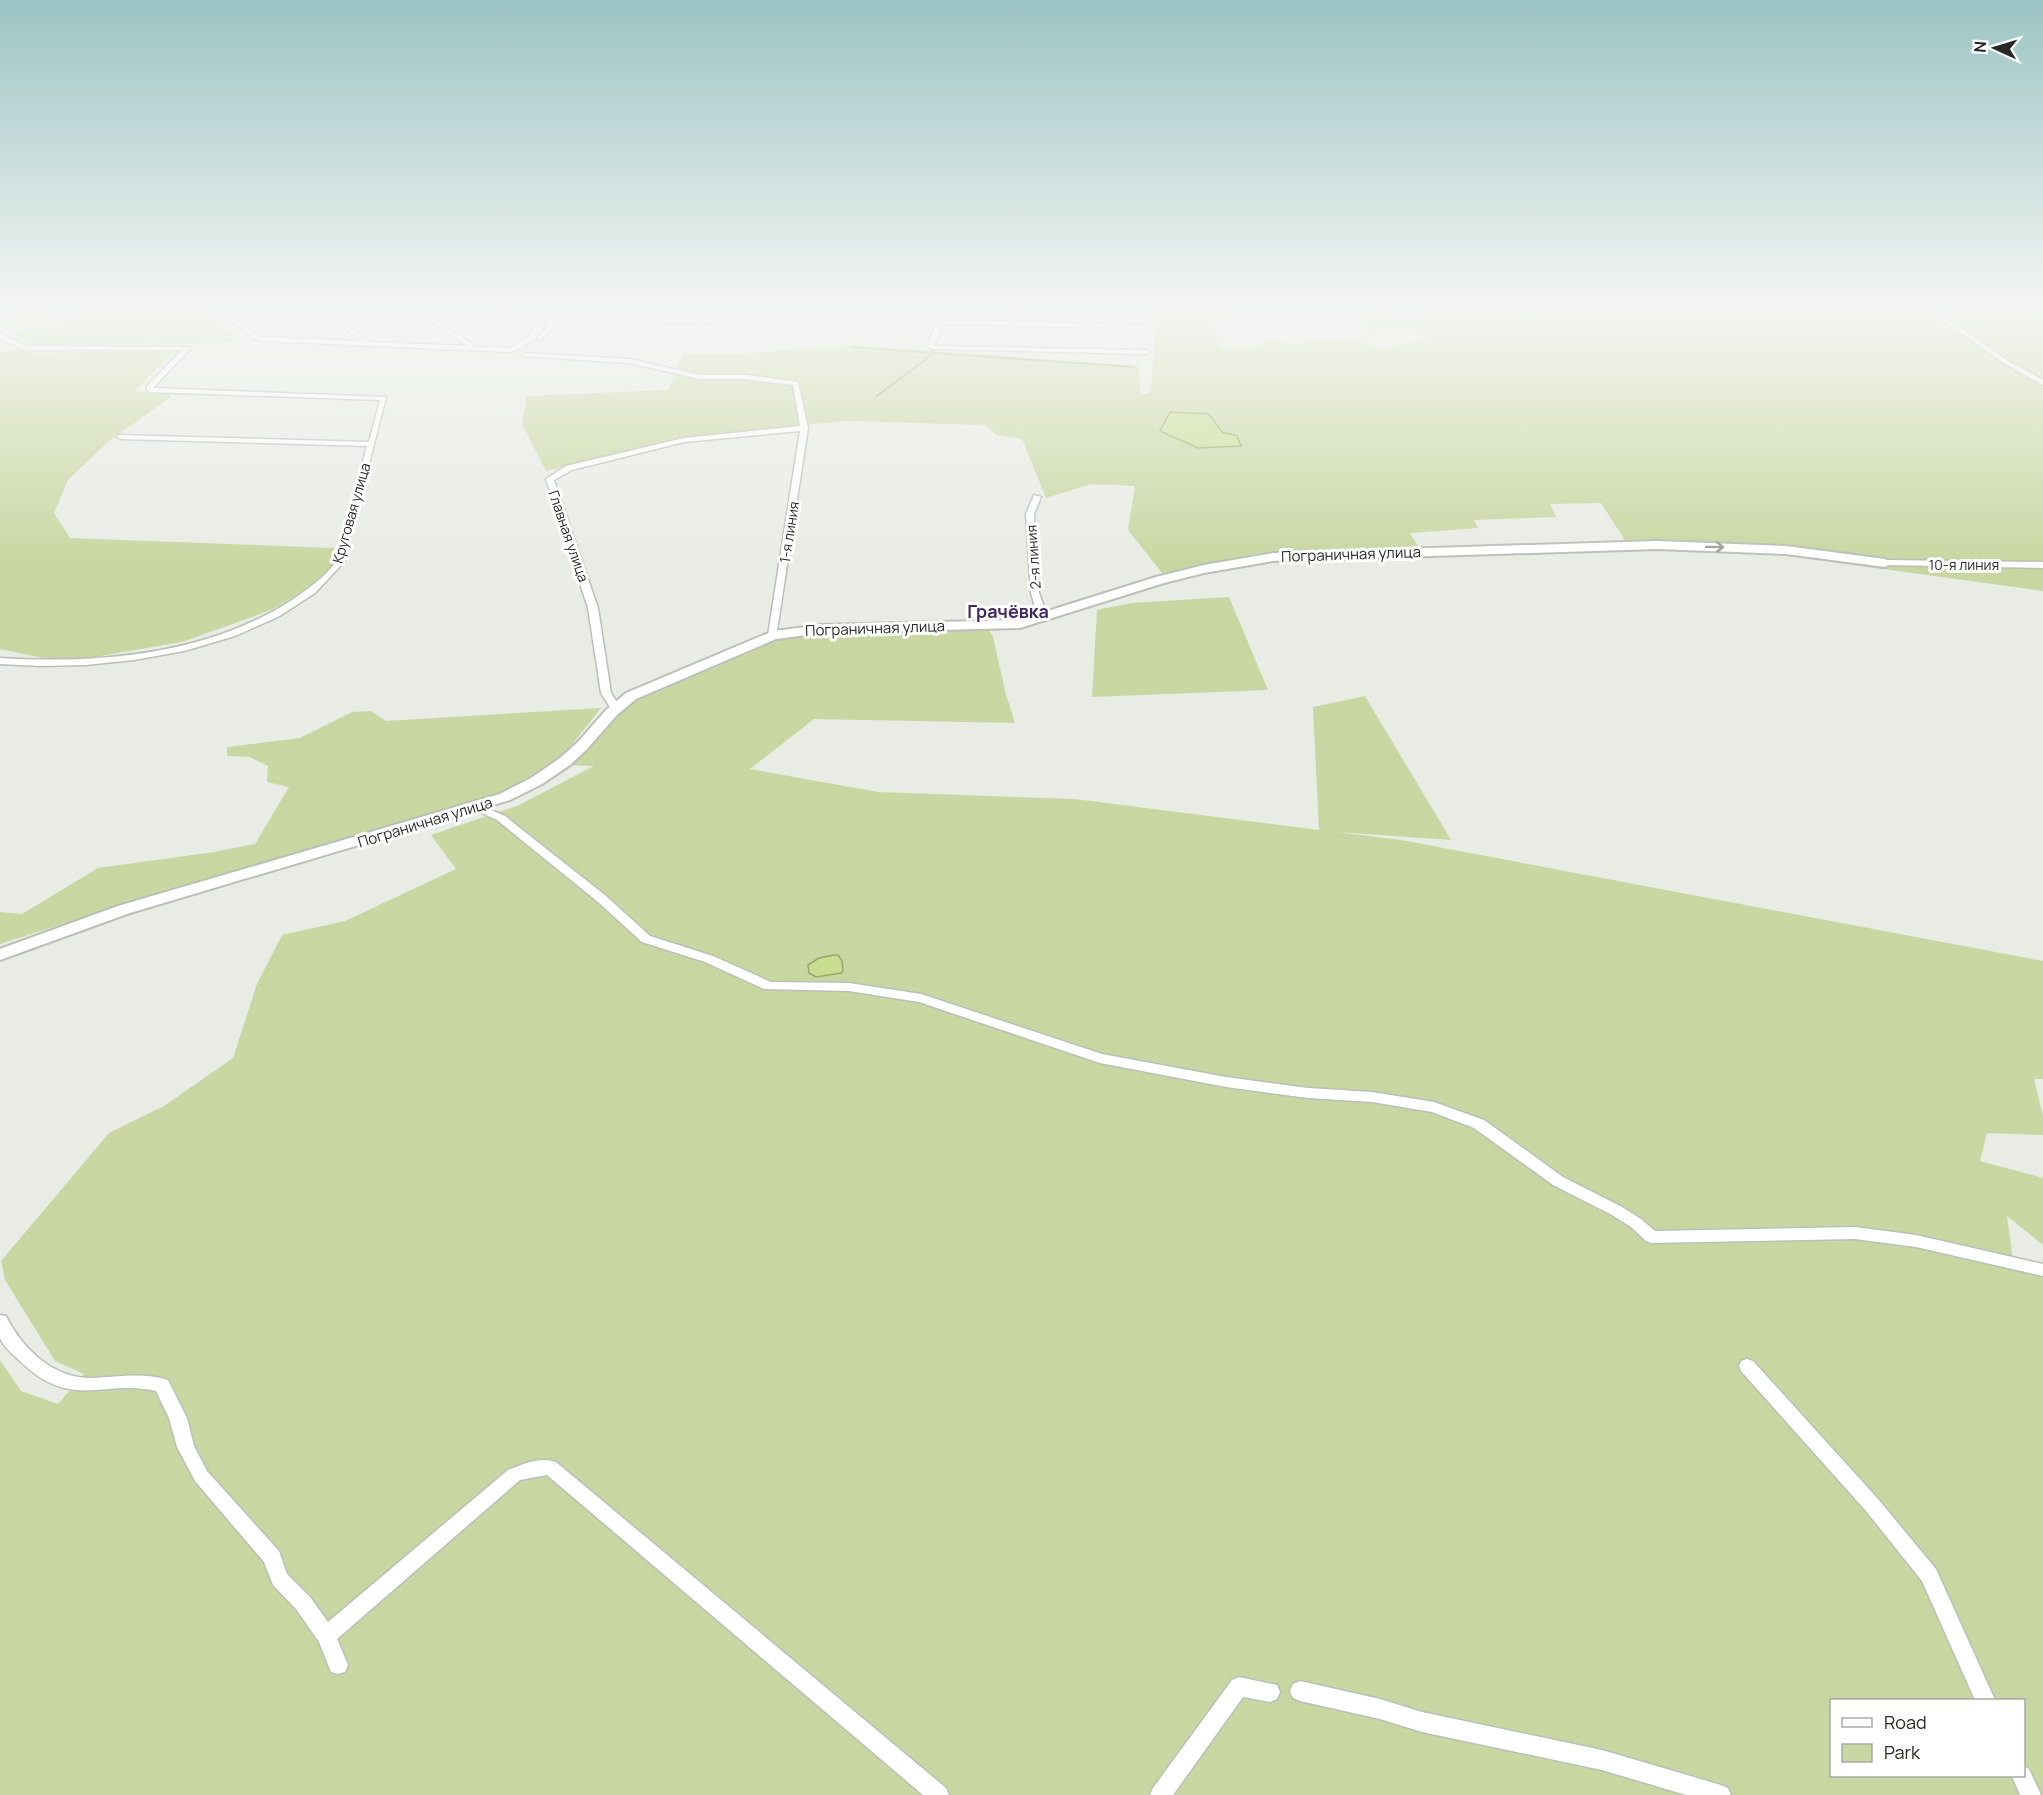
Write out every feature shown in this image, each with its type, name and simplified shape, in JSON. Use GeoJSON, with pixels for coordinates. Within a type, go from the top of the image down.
{"type":"FeatureCollection","features":[{"type":"Feature","properties":{"kind":"street","name":"Круговая улица"},"geometry":{"type":"LineString","coordinates":[[0,661],[70,664],[133,658],[225,635],[286,609],[328,579],[340,562],[384,398],[280,395]]}},
{"type":"Feature","properties":{"kind":"street","name":"1-я линия"},"geometry":{"type":"LineString","coordinates":[[773,635],[804,428],[798,395]]}},
{"type":"Feature","properties":{"kind":"street","name":"Главная улица"},"geometry":{"type":"LineString","coordinates":[[615,707],[606,693],[593,608],[550,479],[569,468],[684,440],[804,428]]}},
{"type":"Feature","properties":{"kind":"street"},"geometry":{"type":"LineString","coordinates":[[121,437],[371,444]]}},
{"type":"Feature","properties":{"kind":"street","name":"2-я линия"},"geometry":{"type":"LineString","coordinates":[[1038,497],[1030,514],[1035,593],[1043,618]]}},
{"type":"Feature","properties":{"kind":"street","name":"Пограничная улица"},"geometry":{"type":"LineString","coordinates":[[0,955],[121,910],[332,851],[477,807],[530,786],[562,765],[582,746],[615,707],[631,696],[773,635],[822,629],[1020,624],[1160,580],[1204,569],[1273,557],[1657,545],[1786,550],[1885,563]]}},
{"type":"Feature","properties":{"kind":"street","name":"10-я линия"},"geometry":{"type":"LineString","coordinates":[[1885,563],[2043,565]]}},
{"type":"Feature","properties":{"kind":"street"},"geometry":{"type":"LineString","coordinates":[[477,807],[501,818],[602,899],[646,939],[710,959],[769,986],[849,987],[921,998],[975,1018],[1076,1048],[1100,1058],[1226,1082],[1308,1093],[1372,1097],[1434,1107],[1479,1124],[1558,1181],[1617,1211],[1636,1223],[1651,1237],[1856,1233],[1916,1241],[2043,1270]]}},
{"type":"Feature","properties":{"kind":"street"},"geometry":{"type":"LineString","coordinates":[[0,1321],[5,1336],[34,1363],[71,1384],[126,1381],[152,1382],[162,1385],[178,1418],[186,1447],[201,1476],[272,1557],[280,1579],[303,1603],[326,1636],[338,1665]]}},
{"type":"Feature","properties":{"kind":"street"},"geometry":{"type":"LineString","coordinates":[[1747,1365],[1872,1505],[1929,1575],[1984,1699]]}},
{"type":"Feature","properties":{"kind":"street"},"geometry":{"type":"LineString","coordinates":[[326,1636],[514,1475],[549,1467],[939,1795]]}},
{"type":"Feature","properties":{"kind":"street"},"geometry":{"type":"LineString","coordinates":[[1160,1795],[1239,1687],[1270,1692]]}},
{"type":"Feature","properties":{"kind":"street"},"geometry":{"type":"LineString","coordinates":[[1300,1691],[1422,1722],[1602,1760],[1721,1795]]}},
{"type":"Feature","properties":{"kind":"street"},"geometry":{"type":"LineString","coordinates":[[2022,1777],[2031,1795]]}},
{"type":"Feature","properties":{"kind":"green space"},"geometry":{"type":"Polygon","coordinates":[[[0,395],[170,395],[171,397],[109,441],[68,480],[54,513],[70,538],[334,548],[333,564],[318,583],[271,610],[182,642],[89,658],[48,659],[0,649],[0,395]]]}},
{"type":"Feature","properties":{"kind":"green space"},"geometry":{"type":"Polygon","coordinates":[[[2043,395],[2043,591],[1781,555],[1630,548],[1601,503],[1550,504],[1556,517],[1474,520],[1478,528],[1410,533],[1419,548],[1306,550],[1254,554],[1163,574],[1128,530],[1135,486],[1091,484],[1046,498],[1022,439],[996,435],[985,425],[846,421],[793,426],[682,438],[546,471],[522,424],[527,396],[2043,395]]]}},
{"type":"Feature","properties":{"kind":"green space"},"geometry":{"type":"Polygon","coordinates":[[[1229,597],[1268,690],[1092,697],[1097,610],[1131,603],[1229,597]]]}},
{"type":"Feature","properties":{"kind":"green space"},"geometry":{"type":"Polygon","coordinates":[[[986,625],[993,636],[1005,691],[1015,723],[814,719],[750,769],[878,792],[1075,799],[1319,830],[1313,707],[1365,696],[1451,840],[1337,832],[1401,840],[2043,961],[2043,1079],[2034,1079],[2043,1116],[2043,1135],[1987,1133],[1980,1161],[2043,1178],[2043,1245],[2007,1216],[2014,1268],[2043,1277],[2043,1795],[0,1795],[0,1360],[21,1391],[58,1404],[84,1374],[55,1361],[5,1280],[1,1261],[109,1133],[164,1106],[233,1058],[257,984],[282,935],[345,921],[456,869],[431,835],[517,806],[594,766],[562,765],[615,707],[773,635],[986,625]]]}},
{"type":"Feature","properties":{"kind":"green space"},"geometry":{"type":"Polygon","coordinates":[[[601,708],[563,756],[508,790],[318,848],[184,885],[0,944],[0,912],[22,914],[98,868],[255,844],[289,787],[267,782],[268,766],[250,757],[227,756],[227,747],[300,738],[352,712],[371,711],[386,721],[601,708]]]}},
{"type":"Feature","properties":{"kind":"shaded area"},"geometry":{"type":"Polygon","coordinates":[[[1170,412],[1209,414],[1222,432],[1237,436],[1241,446],[1198,448],[1160,431],[1170,412]]]}},
{"type":"Feature","properties":{"kind":"shaded area"},"geometry":{"type":"Polygon","coordinates":[[[838,955],[842,961],[843,971],[841,973],[816,977],[809,973],[808,965],[819,958],[838,955]]]}},
{"type":"Feature","properties":{"kind":"district","name":"Грачёвка"},"geometry":{"type":"Point","coordinates":[1008,611]}}]}
